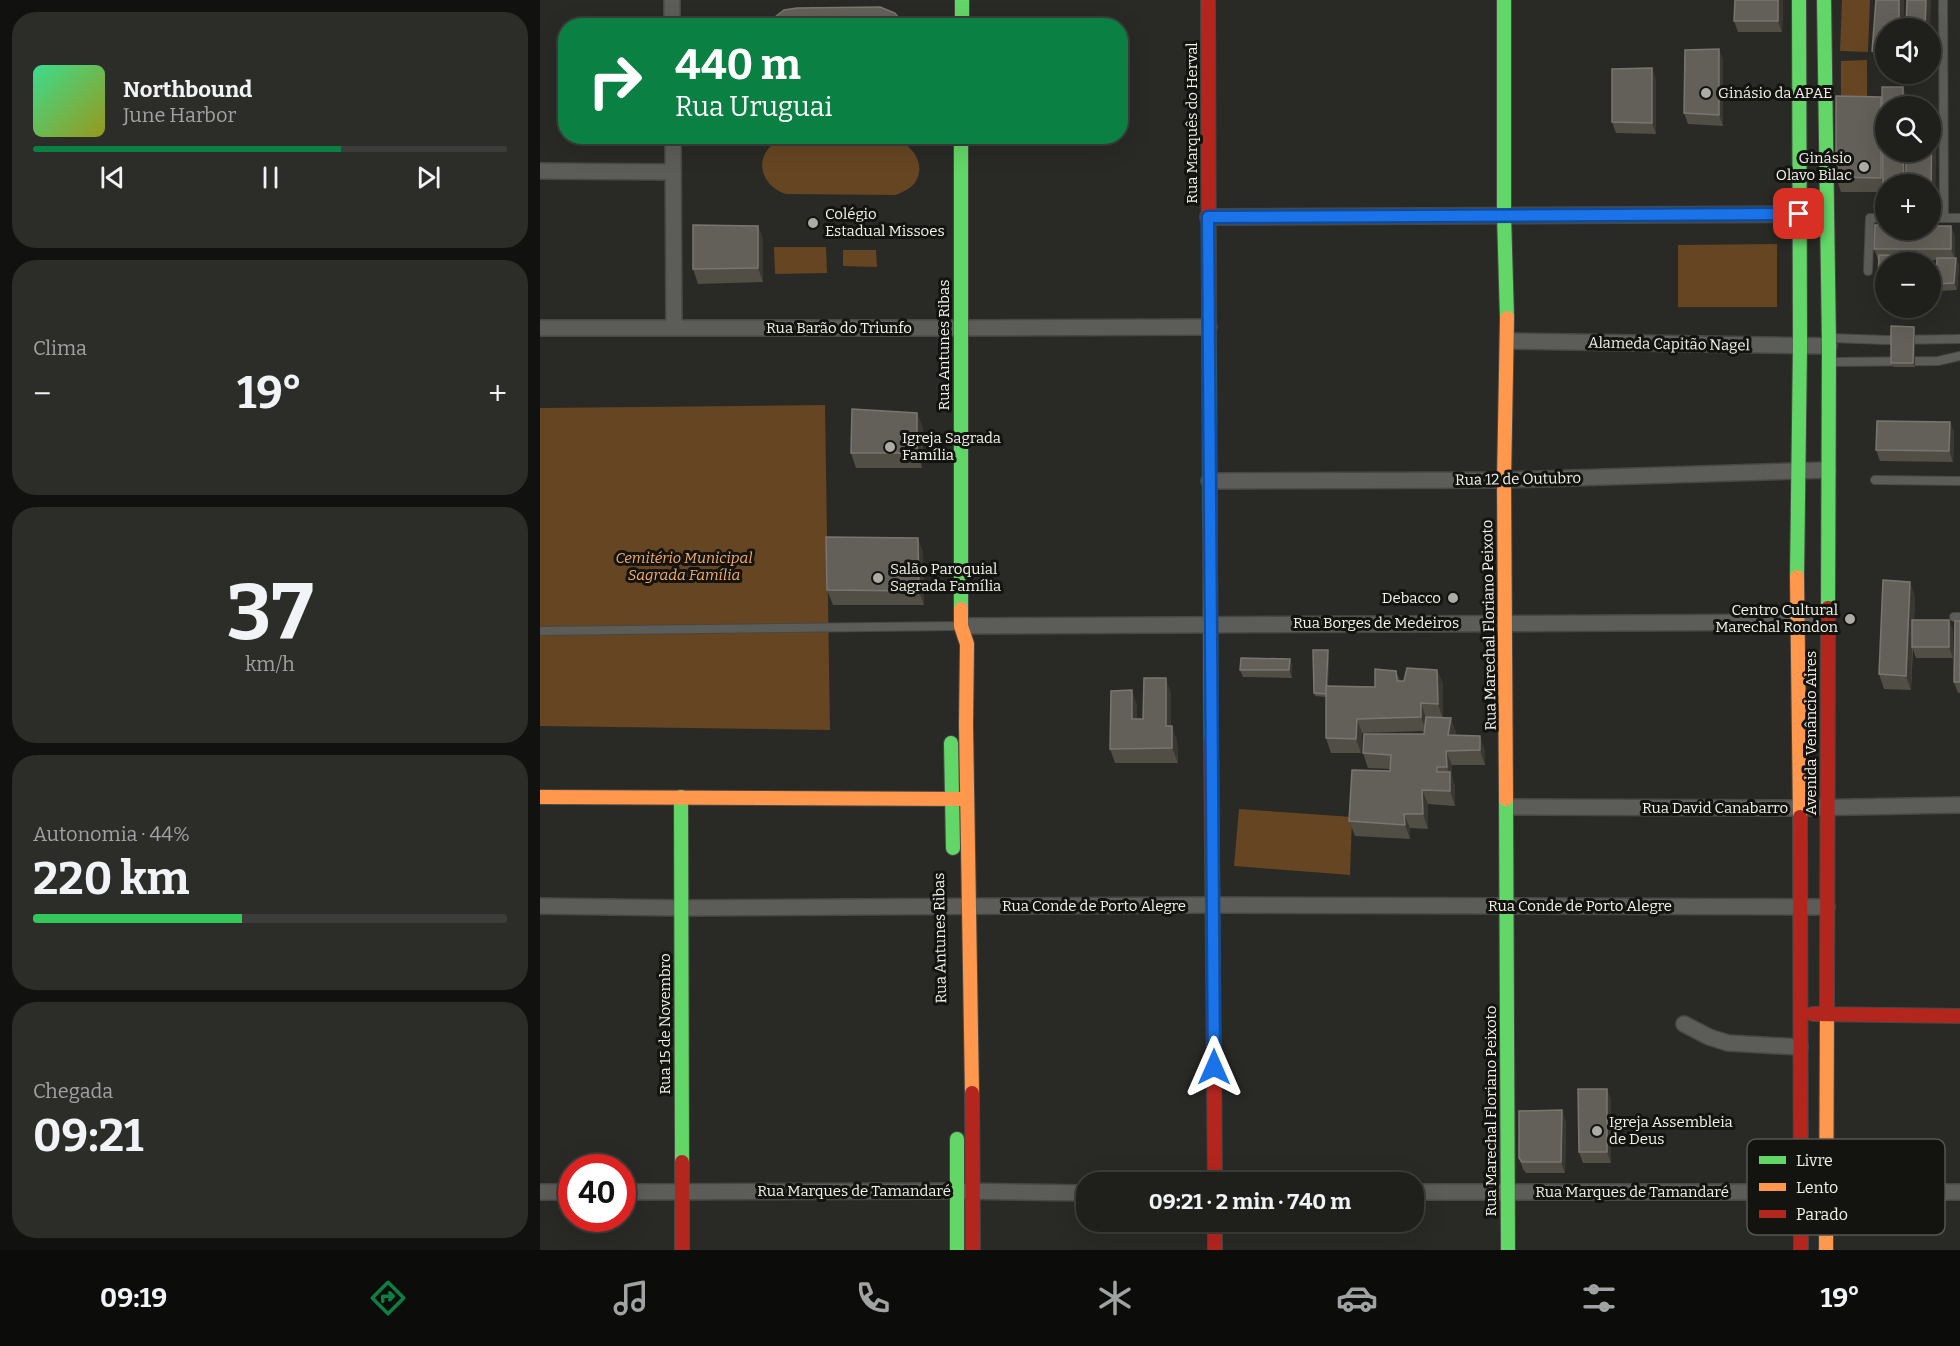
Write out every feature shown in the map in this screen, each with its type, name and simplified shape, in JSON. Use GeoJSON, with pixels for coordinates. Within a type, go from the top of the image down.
{"type":"FeatureCollection","features":[{"type":"Feature","properties":{"kind":"street"},"geometry":{"type":"LineString","coordinates":[[672,0],[672,18]]}},
{"type":"Feature","properties":{"kind":"street"},"geometry":{"type":"LineString","coordinates":[[962,0],[962,18]]}},
{"type":"Feature","properties":{"kind":"street","name":"Rua Marquês do Herval"},"geometry":{"type":"LineString","coordinates":[[1208,0],[1209,481],[1215,1172]]}},
{"type":"Feature","properties":{"kind":"street","name":"Rua Marechal Floriano Peixoto"},"geometry":{"type":"LineString","coordinates":[[1504,0],[1504,215],[1508,341],[1504,480],[1508,1250]]}},
{"type":"Feature","properties":{"kind":"street","name":"Avenida Venâncio Aires"},"geometry":{"type":"LineString","coordinates":[[1799,0],[1800,346],[1797,622],[1813,733],[1827,807],[1826,1139]]}},
{"type":"Feature","properties":{"kind":"street","name":"Avenida Venâncio Aires"},"geometry":{"type":"LineString","coordinates":[[1801,1139],[1800,808],[1813,733],[1827,622],[1829,349],[1824,0]]}},
{"type":"Feature","properties":{"kind":"street"},"geometry":{"type":"LineString","coordinates":[[672,144],[674,327]]}},
{"type":"Feature","properties":{"kind":"street","name":"Rua Antunes Ribas"},"geometry":{"type":"LineString","coordinates":[[961,144],[961,626],[967,644],[965,1020],[973,1192],[973,1250]]}},
{"type":"Feature","properties":{"kind":"street"},"geometry":{"type":"LineString","coordinates":[[540,171],[673,172]]}},
{"type":"Feature","properties":{"kind":"street"},"geometry":{"type":"LineString","coordinates":[[1208,217],[1826,214]]}},
{"type":"Feature","properties":{"kind":"street","name":"Rua Barão do Triunfo"},"geometry":{"type":"LineString","coordinates":[[540,328],[1209,327]]}},
{"type":"Feature","properties":{"kind":"street","name":"Alameda Capitão Nagel"},"geometry":{"type":"LineString","coordinates":[[1508,341],[1800,346],[1829,349]]}},
{"type":"Feature","properties":{"kind":"street","name":"Rua 12 de Outubro"},"geometry":{"type":"LineString","coordinates":[[1209,481],[1504,480],[1828,470]]}},
{"type":"Feature","properties":{"kind":"street","name":"Rua Borges de Medeiros"},"geometry":{"type":"LineString","coordinates":[[961,626],[1827,622]]}},
{"type":"Feature","properties":{"kind":"street","name":"Rua Antunes Ribas"},"geometry":{"type":"LineString","coordinates":[[953,656],[954,644],[961,626]]}},
{"type":"Feature","properties":{"kind":"street","name":"Rua Antunes Ribas"},"geometry":{"type":"LineString","coordinates":[[964,907],[954,865],[951,725],[966,725]]}},
{"type":"Feature","properties":{"kind":"street"},"geometry":{"type":"LineString","coordinates":[[540,797],[967,800]]}},
{"type":"Feature","properties":{"kind":"street","name":"Rua 15 de Novembro"},"geometry":{"type":"LineString","coordinates":[[681,797],[682,1250]]}},
{"type":"Feature","properties":{"kind":"street","name":"Rua David Canabarro"},"geometry":{"type":"LineString","coordinates":[[1507,807],[1800,808],[1960,805]]}},
{"type":"Feature","properties":{"kind":"street","name":"Rua Conde de Porto Alegre"},"geometry":{"type":"LineString","coordinates":[[540,906],[682,908],[1213,905],[1827,907]]}},
{"type":"Feature","properties":{"kind":"street"},"geometry":{"type":"LineString","coordinates":[[1800,1014],[1960,1016]]}},
{"type":"Feature","properties":{"kind":"street","name":"Rua Antunes Ribas"},"geometry":{"type":"LineString","coordinates":[[958,1054],[965,1020]]}},
{"type":"Feature","properties":{"kind":"street"},"geometry":{"type":"LineString","coordinates":[[1684,1024],[1709,1037],[1728,1043],[1800,1047]]}},
{"type":"Feature","properties":{"kind":"street"},"geometry":{"type":"LineString","coordinates":[[957,1123],[957,1250]]}},
{"type":"Feature","properties":{"kind":"street"},"geometry":{"type":"LineString","coordinates":[[540,1192],[558,1192]]}},
{"type":"Feature","properties":{"kind":"street","name":"Rua Marques de Tamandaré"},"geometry":{"type":"LineString","coordinates":[[636,1192],[1076,1193]]}},
{"type":"Feature","properties":{"kind":"street","name":"Rua Marques de Tamandaré"},"geometry":{"type":"LineString","coordinates":[[1424,1192],[1747,1193]]}},
{"type":"Feature","properties":{"kind":"street","name":"Rua Marques de Tamandaré"},"geometry":{"type":"LineString","coordinates":[[1945,1192],[1960,1192]]}},
{"type":"Feature","properties":{"kind":"street"},"geometry":{"type":"LineString","coordinates":[[1215,1232],[1215,1250]]}},
{"type":"Feature","properties":{"kind":"lane"},"geometry":{"type":"LineString","coordinates":[[1943,0],[1944,218],[1960,218]]}},
{"type":"Feature","properties":{"kind":"lane"},"geometry":{"type":"LineString","coordinates":[[1868,271],[1870,218],[1875,218]]}},
{"type":"Feature","properties":{"kind":"lane"},"geometry":{"type":"LineString","coordinates":[[1829,349],[1885,340],[1960,339]]}},
{"type":"Feature","properties":{"kind":"lane"},"geometry":{"type":"LineString","coordinates":[[1829,349],[1938,361],[1960,356]]}},
{"type":"Feature","properties":{"kind":"lane"},"geometry":{"type":"LineString","coordinates":[[1875,480],[1960,481]]}},
{"type":"Feature","properties":{"kind":"lane"},"geometry":{"type":"LineString","coordinates":[[540,631],[961,626]]}},
{"type":"Feature","properties":{"kind":"green space"},"geometry":{"type":"Polygon","coordinates":[[[1842,0],[1870,0],[1868,52],[1840,51],[1842,0]]]}},
{"type":"Feature","properties":{"kind":"green space"},"geometry":{"type":"Polygon","coordinates":[[[1867,60],[1867,111],[1841,111],[1841,61],[1867,60]]]}},
{"type":"Feature","properties":{"kind":"green space"},"geometry":{"type":"Polygon","coordinates":[[[774,144],[905,144],[918,160],[919,174],[912,186],[896,195],[786,194],[771,185],[763,172],[762,164],[768,149],[774,144]]]}},
{"type":"Feature","properties":{"kind":"green space"},"geometry":{"type":"Polygon","coordinates":[[[1777,244],[1777,307],[1678,307],[1678,245],[1777,244]]]}},
{"type":"Feature","properties":{"kind":"green space"},"geometry":{"type":"Polygon","coordinates":[[[774,247],[826,247],[827,273],[775,274],[774,247]]]}},
{"type":"Feature","properties":{"kind":"green space"},"geometry":{"type":"Polygon","coordinates":[[[843,250],[876,250],[877,267],[843,266],[843,250]]]}},
{"type":"Feature","properties":{"kind":"green space","name":"Cemitério Municipal Sagrada Família"},"geometry":{"type":"Polygon","coordinates":[[[825,405],[830,730],[540,726],[540,408],[825,405]]]}},
{"type":"Feature","properties":{"kind":"green space"},"geometry":{"type":"Polygon","coordinates":[[[1239,809],[1352,817],[1350,875],[1234,866],[1239,809]]]}},
{"type":"Feature","properties":{"kind":"building"},"geometry":{"type":"Polygon","coordinates":[[[1735,0],[1778,0],[1778,21],[1734,21],[1735,0]]]}},
{"type":"Feature","properties":{"kind":"building"},"geometry":{"type":"Polygon","coordinates":[[[1876,0],[1899,0],[1899,18],[1875,18],[1875,51],[1872,51],[1876,0]]]}},
{"type":"Feature","properties":{"kind":"building"},"geometry":{"type":"Polygon","coordinates":[[[1907,0],[1926,0],[1925,18],[1906,18],[1907,0]]]}},
{"type":"Feature","properties":{"kind":"building"},"geometry":{"type":"Polygon","coordinates":[[[880,7],[895,13],[899,18],[774,18],[784,10],[880,7]]]}},
{"type":"Feature","properties":{"kind":"building","name":"Ginásio da APAE"},"geometry":{"type":"Polygon","coordinates":[[[1719,49],[1719,115],[1684,113],[1685,50],[1719,49]]]}},
{"type":"Feature","properties":{"kind":"building"},"geometry":{"type":"Polygon","coordinates":[[[1652,68],[1652,123],[1612,122],[1612,69],[1652,68]]]}},
{"type":"Feature","properties":{"kind":"building"},"geometry":{"type":"Polygon","coordinates":[[[1882,87],[1903,87],[1903,96],[1882,96],[1882,87]]]}},
{"type":"Feature","properties":{"kind":"building","name":"Ginásio Olavo Bilac"},"geometry":{"type":"Polygon","coordinates":[[[1836,96],[1875,97],[1875,162],[1881,162],[1881,174],[1875,174],[1875,178],[1836,177],[1836,96]]]}},
{"type":"Feature","properties":{"kind":"building"},"geometry":{"type":"Polygon","coordinates":[[[1883,162],[1903,162],[1904,174],[1883,174],[1883,162]]]}},
{"type":"Feature","properties":{"kind":"building"},"geometry":{"type":"Polygon","coordinates":[[[1906,162],[1931,162],[1931,174],[1906,174],[1906,162]]]}},
{"type":"Feature","properties":{"kind":"building"},"geometry":{"type":"Polygon","coordinates":[[[693,225],[758,226],[758,268],[693,269],[693,225]]]}},
{"type":"Feature","properties":{"kind":"building"},"geometry":{"type":"Polygon","coordinates":[[[1875,225],[1875,240],[1941,240],[1941,226],[1951,226],[1951,249],[1874,249],[1875,225]]]}},
{"type":"Feature","properties":{"kind":"building"},"geometry":{"type":"Polygon","coordinates":[[[1941,258],[1956,258],[1954,283],[1941,284],[1941,258]]]}},
{"type":"Feature","properties":{"kind":"building"},"geometry":{"type":"Polygon","coordinates":[[[1891,326],[1914,327],[1913,363],[1891,363],[1891,326]]]}},
{"type":"Feature","properties":{"kind":"building"},"geometry":{"type":"Polygon","coordinates":[[[852,409],[917,413],[917,453],[851,453],[852,409]]]}},
{"type":"Feature","properties":{"kind":"building"},"geometry":{"type":"Polygon","coordinates":[[[1877,421],[1950,422],[1949,451],[1876,450],[1877,421]]]}},
{"type":"Feature","properties":{"kind":"building","name":"Salão Paroquial Sagrada Família"},"geometry":{"type":"Polygon","coordinates":[[[826,537],[918,538],[919,591],[827,590],[826,537]]]}},
{"type":"Feature","properties":{"kind":"building"},"geometry":{"type":"Polygon","coordinates":[[[1883,580],[1910,582],[1906,676],[1879,674],[1883,580]]]}},
{"type":"Feature","properties":{"kind":"building"},"geometry":{"type":"Polygon","coordinates":[[[1912,620],[1949,620],[1949,647],[1912,647],[1912,620]]]}},
{"type":"Feature","properties":{"kind":"building"},"geometry":{"type":"Polygon","coordinates":[[[1955,621],[1960,621],[1960,682],[1954,682],[1955,621]]]}},
{"type":"Feature","properties":{"kind":"building"},"geometry":{"type":"Polygon","coordinates":[[[1313,650],[1328,650],[1326,694],[1314,693],[1313,650]]]}},
{"type":"Feature","properties":{"kind":"building"},"geometry":{"type":"Polygon","coordinates":[[[1241,658],[1290,659],[1289,670],[1240,670],[1241,658]]]}},
{"type":"Feature","properties":{"kind":"building"},"geometry":{"type":"Polygon","coordinates":[[[1407,668],[1437,670],[1438,704],[1421,703],[1421,717],[1357,719],[1356,739],[1326,738],[1326,686],[1375,687],[1375,669],[1396,671],[1397,681],[1404,681],[1407,668]]]}},
{"type":"Feature","properties":{"kind":"building"},"geometry":{"type":"Polygon","coordinates":[[[1144,678],[1166,678],[1166,726],[1172,726],[1172,748],[1110,749],[1111,691],[1132,690],[1132,719],[1143,719],[1144,678]]]}},
{"type":"Feature","properties":{"kind":"building"},"geometry":{"type":"Polygon","coordinates":[[[1426,717],[1451,718],[1448,735],[1480,736],[1480,750],[1446,751],[1447,767],[1437,767],[1437,772],[1450,772],[1450,791],[1422,790],[1423,814],[1404,814],[1405,825],[1349,821],[1352,770],[1390,771],[1391,755],[1363,753],[1364,734],[1424,734],[1426,717]]]}},
{"type":"Feature","properties":{"kind":"building","name":"Igreja Assembleia de Deus"},"geometry":{"type":"Polygon","coordinates":[[[1578,1089],[1607,1089],[1607,1152],[1579,1152],[1578,1089]]]}},
{"type":"Feature","properties":{"kind":"building"},"geometry":{"type":"Polygon","coordinates":[[[1562,1110],[1561,1162],[1522,1162],[1519,1158],[1519,1111],[1562,1110]]]}},
{"type":"Feature","properties":{"kind":"traffic: fast"},"geometry":{"type":"LineString","coordinates":[[962,0],[962,18]]}},
{"type":"Feature","properties":{"kind":"traffic: fast"},"geometry":{"type":"LineString","coordinates":[[1504,0],[1504,215],[1507,318]]}},
{"type":"Feature","properties":{"kind":"traffic: fast"},"geometry":{"type":"LineString","coordinates":[[1797,577],[1800,346],[1799,0]]}},
{"type":"Feature","properties":{"kind":"traffic: fast"},"geometry":{"type":"LineString","coordinates":[[1824,0],[1829,346],[1828,608]]}},
{"type":"Feature","properties":{"kind":"traffic: fast"},"geometry":{"type":"LineString","coordinates":[[961,144],[961,609]]}},
{"type":"Feature","properties":{"kind":"traffic: fast"},"geometry":{"type":"LineString","coordinates":[[1209,330],[1211,740]]}},
{"type":"Feature","properties":{"kind":"traffic: fast"},"geometry":{"type":"LineString","coordinates":[[951,743],[953,848]]}},
{"type":"Feature","properties":{"kind":"traffic: fast"},"geometry":{"type":"LineString","coordinates":[[681,797],[682,1162]]}},
{"type":"Feature","properties":{"kind":"traffic: fast"},"geometry":{"type":"LineString","coordinates":[[1506,799],[1508,1250]]}},
{"type":"Feature","properties":{"kind":"traffic: fast"},"geometry":{"type":"LineString","coordinates":[[957,1139],[957,1250]]}},
{"type":"Feature","properties":{"kind":"traffic: slow"},"geometry":{"type":"LineString","coordinates":[[1506,799],[1504,480],[1507,318]]}},
{"type":"Feature","properties":{"kind":"traffic: slow"},"geometry":{"type":"LineString","coordinates":[[1797,577],[1800,817]]}},
{"type":"Feature","properties":{"kind":"traffic: slow"},"geometry":{"type":"LineString","coordinates":[[961,609],[961,626],[967,644],[966,725],[972,1093]]}},
{"type":"Feature","properties":{"kind":"traffic: slow"},"geometry":{"type":"LineString","coordinates":[[540,797],[964,799]]}},
{"type":"Feature","properties":{"kind":"traffic: slow"},"geometry":{"type":"LineString","coordinates":[[1826,1139],[1827,1008]]}},
{"type":"Feature","properties":{"kind":"traffic: slow"},"geometry":{"type":"LineString","coordinates":[[1826,1235],[1826,1250]]}},
{"type":"Feature","properties":{"kind":"traffic: jam"},"geometry":{"type":"LineString","coordinates":[[1208,0],[1209,330]]}},
{"type":"Feature","properties":{"kind":"traffic: jam"},"geometry":{"type":"LineString","coordinates":[[1827,1008],[1828,608]]}},
{"type":"Feature","properties":{"kind":"traffic: jam"},"geometry":{"type":"LineString","coordinates":[[1211,740],[1215,1172]]}},
{"type":"Feature","properties":{"kind":"traffic: jam"},"geometry":{"type":"LineString","coordinates":[[1800,817],[1801,1139]]}},
{"type":"Feature","properties":{"kind":"traffic: jam"},"geometry":{"type":"LineString","coordinates":[[1813,1014],[1960,1016]]}},
{"type":"Feature","properties":{"kind":"traffic: jam"},"geometry":{"type":"LineString","coordinates":[[972,1093],[973,1250]]}},
{"type":"Feature","properties":{"kind":"traffic: jam"},"geometry":{"type":"LineString","coordinates":[[682,1162],[682,1250]]}},
{"type":"Feature","properties":{"kind":"traffic: jam"},"geometry":{"type":"LineString","coordinates":[[1215,1232],[1215,1250]]}},
{"type":"Feature","properties":{"kind":"traffic: jam"},"geometry":{"type":"LineString","coordinates":[[1801,1235],[1801,1250]]}},
{"type":"Feature","properties":{"kind":"place","name":"Ginásio da APAE"},"geometry":{"type":"Point","coordinates":[1706,93]}},
{"type":"Feature","properties":{"kind":"place","name":"Ginásio Olavo Bilac"},"geometry":{"type":"Point","coordinates":[1864,167]}},
{"type":"Feature","properties":{"kind":"place","name":"Colégio Estadual Missoes"},"geometry":{"type":"Point","coordinates":[813,223]}},
{"type":"Feature","properties":{"kind":"place","name":"Igreja Sagrada Família"},"geometry":{"type":"Point","coordinates":[890,447]}},
{"type":"Feature","properties":{"kind":"place","name":"Salão Paroquial Sagrada Família"},"geometry":{"type":"Point","coordinates":[878,578]}},
{"type":"Feature","properties":{"kind":"place","name":"Debacco"},"geometry":{"type":"Point","coordinates":[1453,598]}},
{"type":"Feature","properties":{"kind":"place","name":"Centro Cultural Marechal Rondon"},"geometry":{"type":"Point","coordinates":[1850,619]}},
{"type":"Feature","properties":{"kind":"place","name":"Igreja Assembleia de Deus"},"geometry":{"type":"Point","coordinates":[1597,1131]}},
{"type":"Feature","properties":{"kind":"route"},"geometry":{"type":"LineString","coordinates":[[1214,1067],[1208,217],[1799,214]]}}]}
